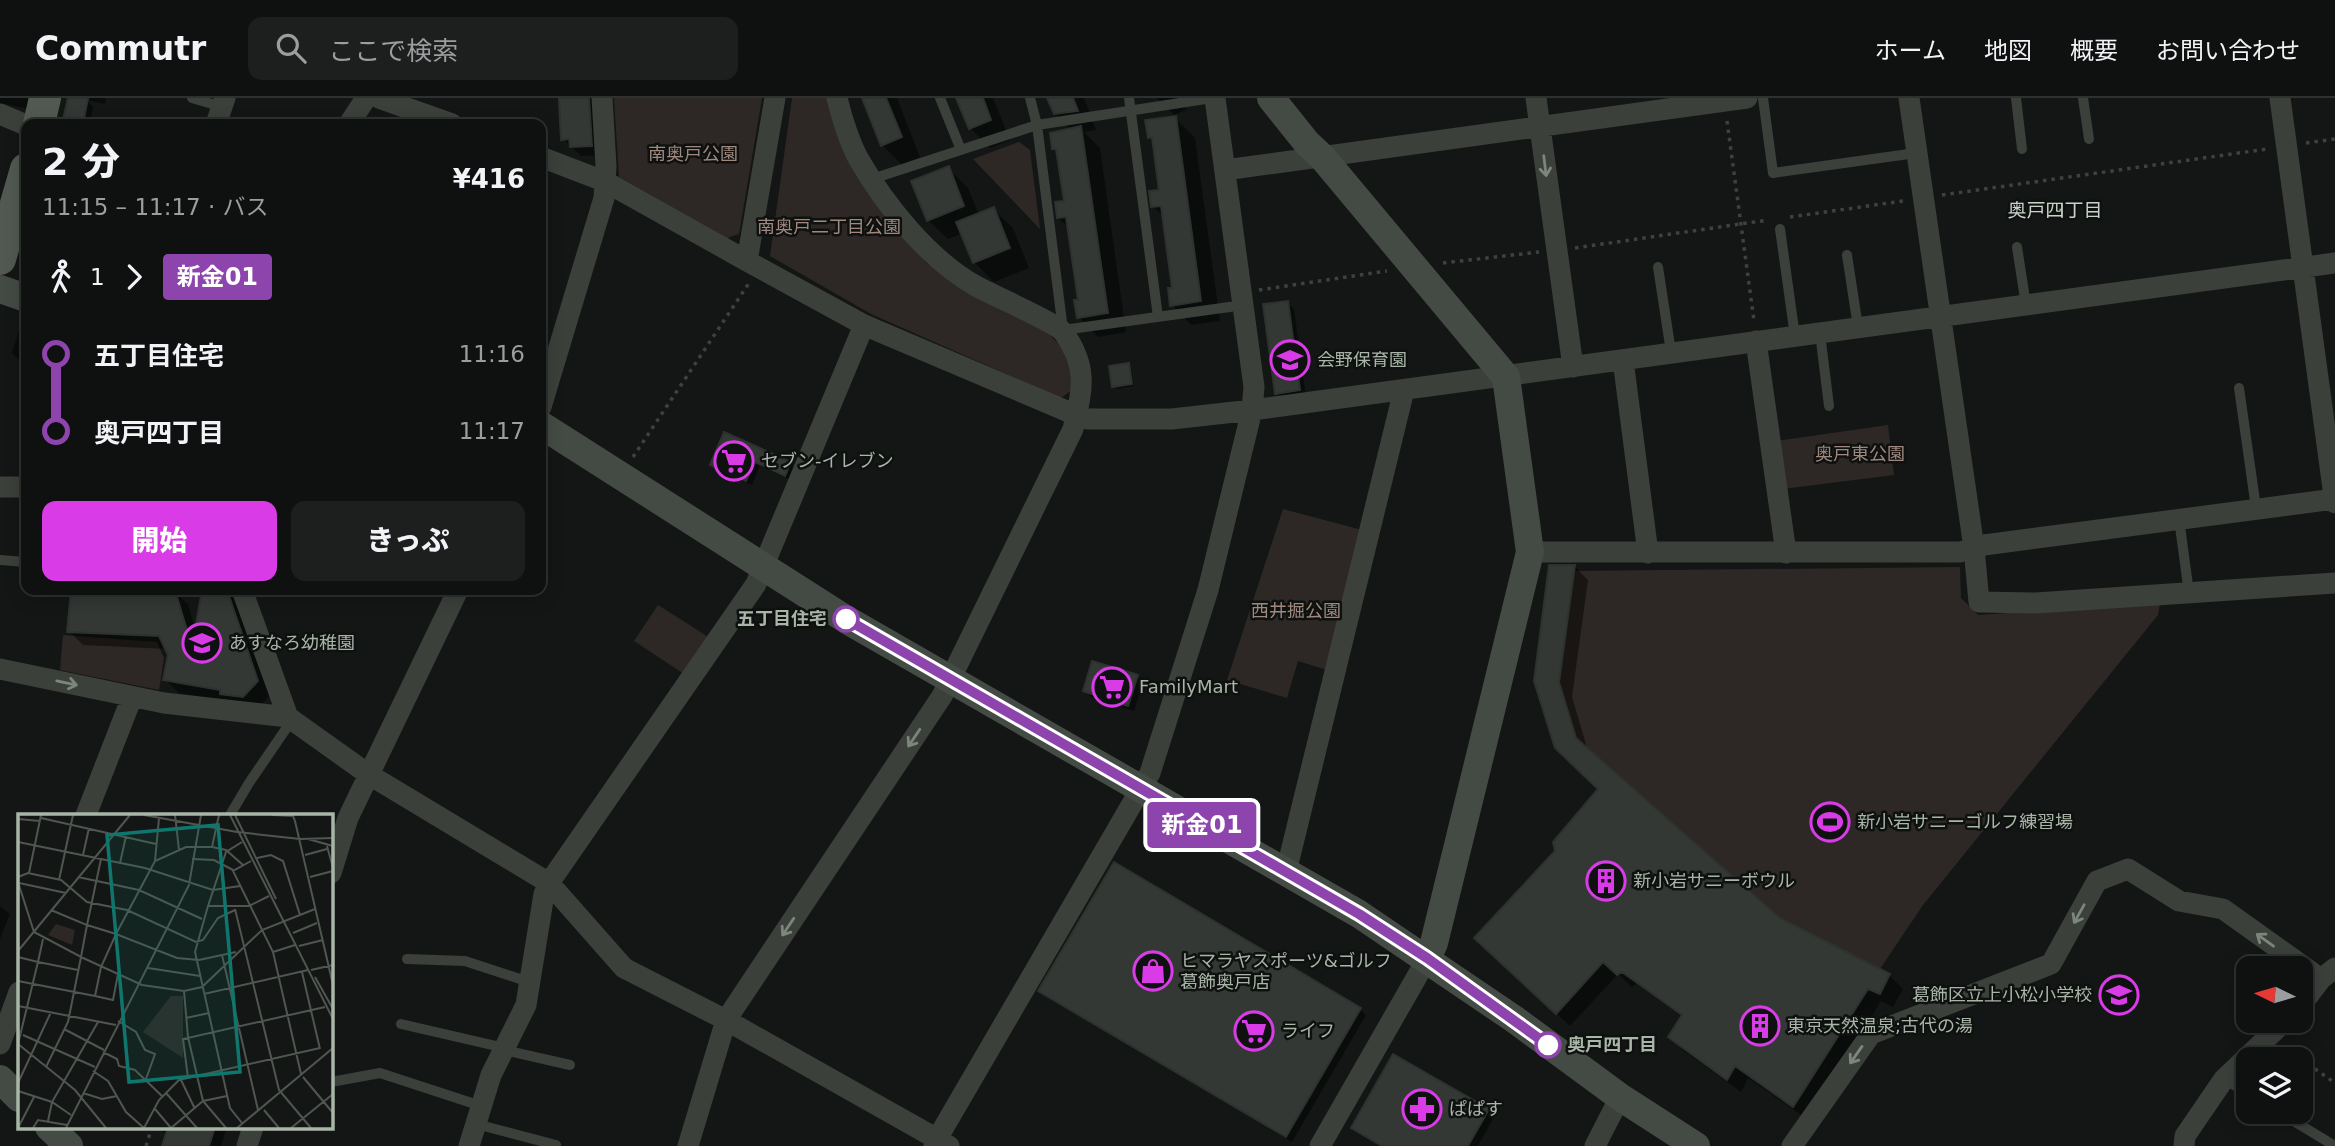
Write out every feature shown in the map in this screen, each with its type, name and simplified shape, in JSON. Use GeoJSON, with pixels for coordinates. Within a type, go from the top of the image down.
{"type":"FeatureCollection","features":[{"type":"Feature","properties":{"kind":"main road"},"geometry":{"type":"LineString","coordinates":[[40,119],[45,98]]}},
{"type":"Feature","properties":{"kind":"main road"},"geometry":{"type":"LineString","coordinates":[[0,258],[21,186]]}},
{"type":"Feature","properties":{"kind":"street"},"geometry":{"type":"LineString","coordinates":[[352,119],[366,98]]}},
{"type":"Feature","properties":{"kind":"street"},"geometry":{"type":"LineString","coordinates":[[379,98],[438,119]]}},
{"type":"Feature","properties":{"kind":"street"},"geometry":{"type":"LineString","coordinates":[[546,390],[604,198],[606,182],[602,98]]}},
{"type":"Feature","properties":{"kind":"street"},"geometry":{"type":"LineString","coordinates":[[753,264],[775,98]]}},
{"type":"Feature","properties":{"kind":"street"},"geometry":{"type":"LineString","coordinates":[[688,1146],[726,1020],[942,696],[1073,429],[1082,391],[1082,372],[1063,330],[975,285],[933,255],[904,222],[857,156],[837,98]]}},
{"type":"Feature","properties":{"kind":"street"},"geometry":{"type":"LineString","coordinates":[[0,669],[176,705],[290,718],[368,774],[550,883],[624,968],[726,1020],[940,1144],[1150,773],[1209,590],[1252,410],[1254,387],[1214,98]]}},
{"type":"Feature","properties":{"kind":"street"},"geometry":{"type":"LineString","coordinates":[[1271,98],[1506,377],[1530,552],[1434,943],[1320,1146]]}},
{"type":"Feature","properties":{"kind":"street"},"geometry":{"type":"LineString","coordinates":[[1536,98],[1573,367]]}},
{"type":"Feature","properties":{"kind":"street"},"geometry":{"type":"LineString","coordinates":[[1225,170],[1747,98]]}},
{"type":"Feature","properties":{"kind":"street"},"geometry":{"type":"LineString","coordinates":[[1909,98],[1974,548],[1979,602],[2036,603],[2335,583]]}},
{"type":"Feature","properties":{"kind":"street"},"geometry":{"type":"LineString","coordinates":[[1530,552],[1960,552],[2256,508],[2335,500],[2280,98]]}},
{"type":"Feature","properties":{"kind":"street"},"geometry":{"type":"LineString","coordinates":[[0,114],[21,123]]}},
{"type":"Feature","properties":{"kind":"street"},"geometry":{"type":"LineString","coordinates":[[546,159],[606,182],[864,325],[1088,419],[1172,419],[1252,410],[2335,263]]}},
{"type":"Feature","properties":{"kind":"street"},"geometry":{"type":"LineString","coordinates":[[0,289],[21,296]]}},
{"type":"Feature","properties":{"kind":"street"},"geometry":{"type":"LineString","coordinates":[[469,1146],[491,1074],[526,1005],[544,894],[756,584],[864,325]]}},
{"type":"Feature","properties":{"kind":"street"},"geometry":{"type":"LineString","coordinates":[[1756,341],[1786,553]]}},
{"type":"Feature","properties":{"kind":"street"},"geometry":{"type":"LineString","coordinates":[[1623,360],[1648,553]]}},
{"type":"Feature","properties":{"kind":"street"},"geometry":{"type":"LineString","coordinates":[[1286,872],[1404,390]]}},
{"type":"Feature","properties":{"kind":"street"},"geometry":{"type":"LineString","coordinates":[[546,428],[847,620],[1359,914],[1427,958],[1620,1097],[1696,1146]]}},
{"type":"Feature","properties":{"kind":"street"},"geometry":{"type":"LineString","coordinates":[[0,487],[21,487]]}},
{"type":"Feature","properties":{"kind":"street"},"geometry":{"type":"LineString","coordinates":[[244,595],[290,718]]}},
{"type":"Feature","properties":{"kind":"street"},"geometry":{"type":"LineString","coordinates":[[332,870],[348,818],[456,595]]}},
{"type":"Feature","properties":{"kind":"street"},"geometry":{"type":"LineString","coordinates":[[86,814],[131,697]]}},
{"type":"Feature","properties":{"kind":"street"},"geometry":{"type":"LineString","coordinates":[[1792,1146],[1871,1034],[2051,964],[2096,881],[2128,869],[2179,901],[2223,909],[2328,974],[2314,990]]}},
{"type":"Feature","properties":{"kind":"street"},"geometry":{"type":"LineString","coordinates":[[0,1044],[18,995]]}},
{"type":"Feature","properties":{"kind":"street"},"geometry":{"type":"LineString","coordinates":[[2184,1146],[2185,1136],[2224,1079],[2272,1033]]}},
{"type":"Feature","properties":{"kind":"street"},"geometry":{"type":"LineString","coordinates":[[0,1079],[18,1097]]}},
{"type":"Feature","properties":{"kind":"street"},"geometry":{"type":"LineString","coordinates":[[1595,1146],[1620,1097]]}},
{"type":"Feature","properties":{"kind":"street"},"geometry":{"type":"LineString","coordinates":[[50,1128],[69,1146]]}},
{"type":"Feature","properties":{"kind":"street"},"geometry":{"type":"LineString","coordinates":[[247,1146],[253,1128]]}},
{"type":"Feature","properties":{"kind":"lane"},"geometry":{"type":"LineString","coordinates":[[192,98],[221,110]]}},
{"type":"Feature","properties":{"kind":"lane"},"geometry":{"type":"LineString","coordinates":[[940,98],[961,150]]}},
{"type":"Feature","properties":{"kind":"lane"},"geometry":{"type":"LineString","coordinates":[[1030,98],[1037,125],[1063,330],[1244,305]]}},
{"type":"Feature","properties":{"kind":"lane"},"geometry":{"type":"LineString","coordinates":[[1129,98],[1158,317]]}},
{"type":"Feature","properties":{"kind":"lane"},"geometry":{"type":"LineString","coordinates":[[872,179],[1037,125],[1214,98]]}},
{"type":"Feature","properties":{"kind":"lane"},"geometry":{"type":"LineString","coordinates":[[1763,98],[1773,173],[1916,153]]}},
{"type":"Feature","properties":{"kind":"lane"},"geometry":{"type":"LineString","coordinates":[[2016,98],[2022,149]]}},
{"type":"Feature","properties":{"kind":"lane"},"geometry":{"type":"LineString","coordinates":[[2083,98],[2089,139]]}},
{"type":"Feature","properties":{"kind":"lane"},"geometry":{"type":"LineString","coordinates":[[1780,229],[1795,336]]}},
{"type":"Feature","properties":{"kind":"lane"},"geometry":{"type":"LineString","coordinates":[[2017,247],[2026,305]]}},
{"type":"Feature","properties":{"kind":"lane"},"geometry":{"type":"LineString","coordinates":[[1847,255],[1858,327]]}},
{"type":"Feature","properties":{"kind":"lane"},"geometry":{"type":"LineString","coordinates":[[1658,267],[1671,352]]}},
{"type":"Feature","properties":{"kind":"lane"},"geometry":{"type":"LineString","coordinates":[[1820,333],[1829,406]]}},
{"type":"Feature","properties":{"kind":"lane"},"geometry":{"type":"LineString","coordinates":[[2239,388],[2256,508]]}},
{"type":"Feature","properties":{"kind":"lane"},"geometry":{"type":"LineString","coordinates":[[2179,519],[2189,593]]}},
{"type":"Feature","properties":{"kind":"lane"},"geometry":{"type":"LineString","coordinates":[[0,560],[21,562]]}},
{"type":"Feature","properties":{"kind":"lane"},"geometry":{"type":"LineString","coordinates":[[231,814],[290,718]]}},
{"type":"Feature","properties":{"kind":"lane"},"geometry":{"type":"LineString","coordinates":[[407,959],[465,961],[529,982]]}},
{"type":"Feature","properties":{"kind":"lane"},"geometry":{"type":"LineString","coordinates":[[401,1024],[570,1065]]}},
{"type":"Feature","properties":{"kind":"lane"},"geometry":{"type":"LineString","coordinates":[[332,1082],[380,1073],[551,1145]]}},
{"type":"Feature","properties":{"kind":"lane"},"geometry":{"type":"LineString","coordinates":[[2224,1079],[2236,1086]]}},
{"type":"Feature","properties":{"kind":"lane"},"geometry":{"type":"LineString","coordinates":[[2299,1124],[2335,1146]]}},
{"type":"Feature","properties":{"kind":"path"},"geometry":{"type":"LineString","coordinates":[[1724,101],[1756,341]]}},
{"type":"Feature","properties":{"kind":"path"},"geometry":{"type":"LineString","coordinates":[[620,476],[753,264]]}},
{"type":"Feature","properties":{"kind":"path"},"geometry":{"type":"LineString","coordinates":[[2313,1067],[2335,1083]]}},
{"type":"Feature","properties":{"kind":"path"},"geometry":{"type":"LineString","coordinates":[[146,1146],[152,1128]]}},
{"type":"Feature","properties":{"kind":"green space","name":"南奥戸公園"},"geometry":{"type":"Polygon","coordinates":[[[614,98],[762,98],[739,234],[727,238],[619,177],[614,98]]]}},
{"type":"Feature","properties":{"kind":"green space","name":"南奥戸二丁目公園"},"geometry":{"type":"Polygon","coordinates":[[[792,98],[827,98],[881,208],[927,263],[954,283],[1048,333],[1062,348],[1070,370],[1072,390],[1061,398],[871,314],[770,256],[792,98]]]}},
{"type":"Feature","properties":{"kind":"green space"},"geometry":{"type":"Polygon","coordinates":[[[1019,142],[1030,150],[1040,229],[973,159],[1019,142]]]}},
{"type":"Feature","properties":{"kind":"green space","name":"奥戸東公園"},"geometry":{"type":"Polygon","coordinates":[[[1888,425],[1894,475],[1783,489],[1776,441],[1888,425]]]}},
{"type":"Feature","properties":{"kind":"green space","name":"西井掘公園"},"geometry":{"type":"Polygon","coordinates":[[[1283,509],[1362,530],[1327,670],[1298,661],[1287,698],[1227,680],[1283,509]]]}},
{"type":"Feature","properties":{"kind":"green space","name":"新小岩サニーゴルフ練習場"},"geometry":{"type":"Polygon","coordinates":[[[1960,567],[1961,598],[1978,615],[2160,603],[2158,615],[1923,905],[1880,969],[1780,918],[1576,738],[1559,682],[1575,571],[1960,567]]]}},
{"type":"Feature","properties":{"kind":"green space"},"geometry":{"type":"Polygon","coordinates":[[[658,605],[710,638],[684,674],[634,641],[658,605]]]}},
{"type":"Feature","properties":{"kind":"green space"},"geometry":{"type":"Polygon","coordinates":[[[63,635],[157,642],[164,658],[159,690],[60,670],[63,635]]]}},
{"type":"Feature","properties":{"kind":"building"},"geometry":{"type":"Polygon","coordinates":[[[68,98],[88,98],[84,119],[63,119],[68,98]]]}},
{"type":"Feature","properties":{"kind":"building"},"geometry":{"type":"Polygon","coordinates":[[[559,98],[589,98],[592,146],[570,147],[569,139],[561,140],[559,98]]]}},
{"type":"Feature","properties":{"kind":"building"},"geometry":{"type":"Polygon","coordinates":[[[862,98],[886,98],[902,137],[881,146],[862,98]]]}},
{"type":"Feature","properties":{"kind":"building"},"geometry":{"type":"Polygon","coordinates":[[[956,98],[983,98],[991,120],[969,129],[956,98]]]}},
{"type":"Feature","properties":{"kind":"building"},"geometry":{"type":"Polygon","coordinates":[[[1047,98],[1073,98],[1078,111],[1054,114],[1047,98]]]}},
{"type":"Feature","properties":{"kind":"building"},"geometry":{"type":"Polygon","coordinates":[[[1176,116],[1201,301],[1170,306],[1168,288],[1172,288],[1161,206],[1151,207],[1149,191],[1159,190],[1152,137],[1148,138],[1145,120],[1176,116]]]}},
{"type":"Feature","properties":{"kind":"building"},"geometry":{"type":"Polygon","coordinates":[[[1081,126],[1108,313],[1077,318],[1074,300],[1078,300],[1066,217],[1057,218],[1055,202],[1064,201],[1056,149],[1052,149],[1050,133],[1081,126]]]}},
{"type":"Feature","properties":{"kind":"building"},"geometry":{"type":"Polygon","coordinates":[[[949,166],[964,206],[927,221],[911,181],[949,166]]]}},
{"type":"Feature","properties":{"kind":"building"},"geometry":{"type":"Polygon","coordinates":[[[994,207],[1010,248],[973,263],[956,222],[994,207]]]}},
{"type":"Feature","properties":{"kind":"building"},"geometry":{"type":"Polygon","coordinates":[[[1288,301],[1300,390],[1275,394],[1263,304],[1288,301]]]}},
{"type":"Feature","properties":{"kind":"building"},"geometry":{"type":"Polygon","coordinates":[[[1129,363],[1132,384],[1112,387],[1109,366],[1129,363]]]}},
{"type":"Feature","properties":{"kind":"building"},"geometry":{"type":"Polygon","coordinates":[[[724,432],[791,462],[785,476],[755,462],[746,481],[710,465],[724,432]]]}},
{"type":"Feature","properties":{"kind":"building"},"geometry":{"type":"Polygon","coordinates":[[[1549,565],[1575,565],[1559,682],[1576,738],[1780,918],[1890,974],[1880,994],[1868,989],[1793,1107],[1735,1066],[1727,1080],[1668,1037],[1682,1015],[1622,972],[1617,975],[1603,962],[1556,1014],[1474,938],[1555,851],[1553,842],[1598,789],[1555,748],[1534,681],[1549,565]]]}},
{"type":"Feature","properties":{"kind":"building"},"geometry":{"type":"Polygon","coordinates":[[[71,595],[176,595],[192,647],[201,595],[229,595],[258,681],[243,697],[163,680],[168,655],[159,636],[67,632],[71,595]]]}},
{"type":"Feature","properties":{"kind":"building"},"geometry":{"type":"Polygon","coordinates":[[[1092,661],[1138,675],[1128,706],[1083,691],[1092,661]]]}},
{"type":"Feature","properties":{"kind":"building"},"geometry":{"type":"Polygon","coordinates":[[[1114,862],[1361,1008],[1286,1137],[1038,991],[1114,862]]]}},
{"type":"Feature","properties":{"kind":"building"},"geometry":{"type":"Polygon","coordinates":[[[1393,1054],[1489,1109],[1468,1146],[1382,1146],[1351,1128],[1393,1054]]]}},
{"type":"Feature","properties":{"kind":"building"},"geometry":{"type":"Polygon","coordinates":[[[168,1128],[215,1128],[209,1146],[162,1146],[168,1128]]]}},
{"type":"Feature","properties":{"kind":"bus line","name":"新金01"},"geometry":{"type":"LineString","coordinates":[[846,619],[1359,914],[1427,958],[1548,1045]]}},
{"type":"Feature","properties":{"kind":"place","name":"会野保育園"},"geometry":{"type":"Point","coordinates":[1290,360]}},
{"type":"Feature","properties":{"kind":"place","name":"セブン-イレブン"},"geometry":{"type":"Point","coordinates":[734,461]}},
{"type":"Feature","properties":{"kind":"place","name":"五丁目住宅"},"geometry":{"type":"Point","coordinates":[846,619]}},
{"type":"Feature","properties":{"kind":"place","name":"あすなろ幼稚園"},"geometry":{"type":"Point","coordinates":[202,643]}},
{"type":"Feature","properties":{"kind":"place","name":"FamilyMart"},"geometry":{"type":"Point","coordinates":[1112,687]}},
{"type":"Feature","properties":{"kind":"place","name":"新小岩サニーゴルフ練習場"},"geometry":{"type":"Point","coordinates":[1830,822]}},
{"type":"Feature","properties":{"kind":"place","name":"新小岩サニーボウル"},"geometry":{"type":"Point","coordinates":[1606,881]}},
{"type":"Feature","properties":{"kind":"place","name":"ヒマラヤスポーツ&ゴルフ 葛飾奥戸店"},"geometry":{"type":"Point","coordinates":[1153,971]}},
{"type":"Feature","properties":{"kind":"place","name":"葛飾区立上小松小学校"},"geometry":{"type":"Point","coordinates":[2119,995]}},
{"type":"Feature","properties":{"kind":"place","name":"東京天然温泉;古代の湯"},"geometry":{"type":"Point","coordinates":[1760,1026]}},
{"type":"Feature","properties":{"kind":"place","name":"ライフ"},"geometry":{"type":"Point","coordinates":[1254,1031]}},
{"type":"Feature","properties":{"kind":"place","name":"奥戸四丁目"},"geometry":{"type":"Point","coordinates":[1548,1045]}},
{"type":"Feature","properties":{"kind":"place","name":"ぱぱす"},"geometry":{"type":"Point","coordinates":[1422,1109]}},
{"type":"Feature","properties":{"kind":"district","name":"奥戸四丁目"},"geometry":{"type":"Point","coordinates":[2055,210]}}]}
